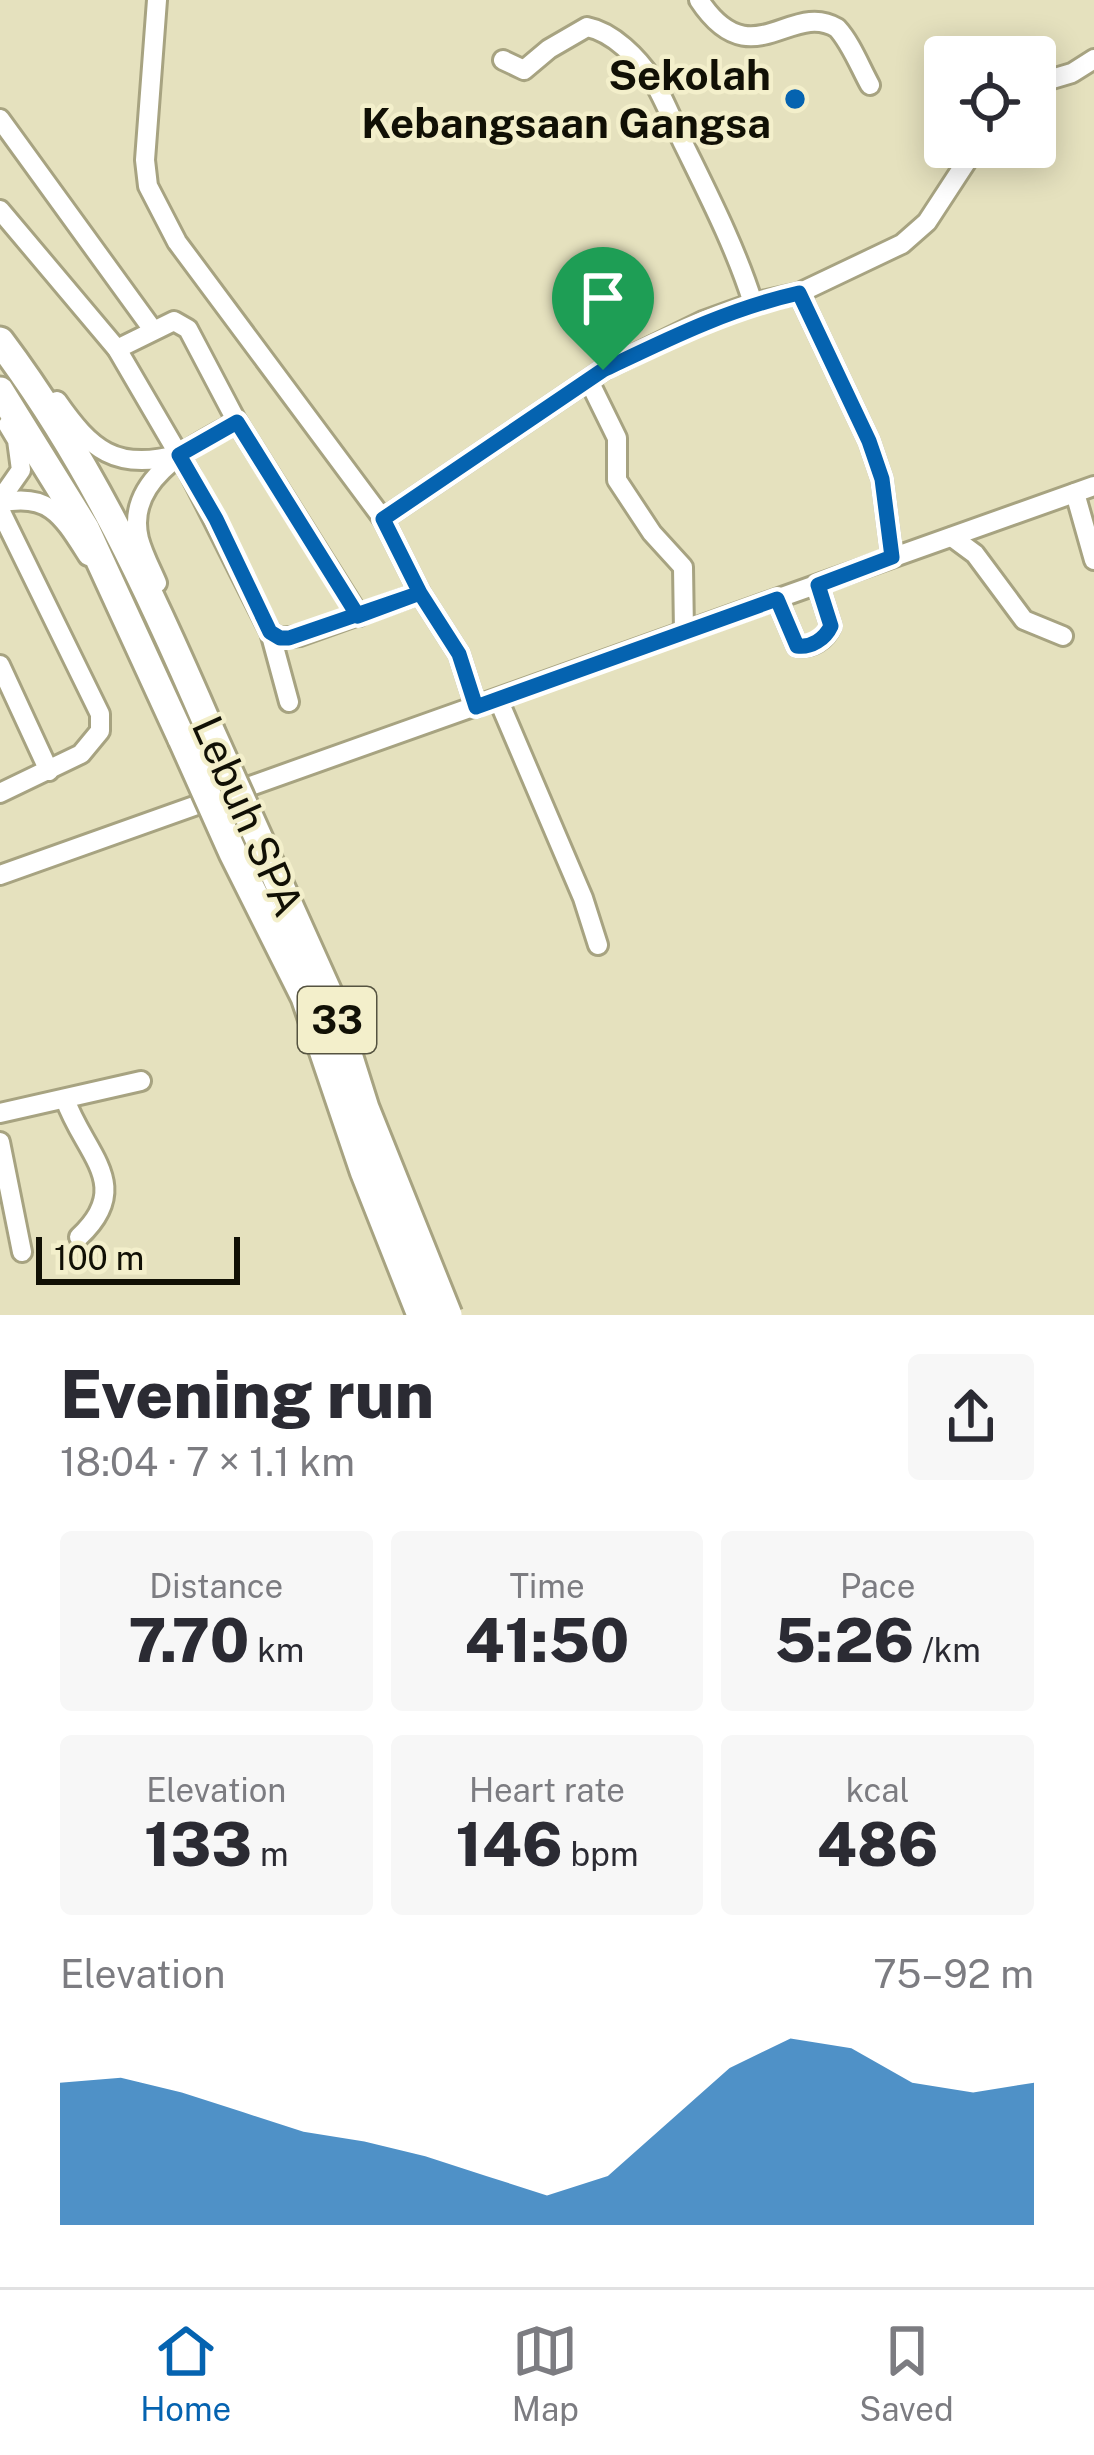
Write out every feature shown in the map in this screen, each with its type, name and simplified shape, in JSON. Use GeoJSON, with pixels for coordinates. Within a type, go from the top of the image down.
{"type":"FeatureCollection","features":[{"type":"Feature","properties":{"kind":"highway","name":"Lebuh SPA"},"geometry":{"type":"LineString","coordinates":[[0,340],[71,442],[104,501],[180,662],[330,998],[365,1108],[448,1315]]}},
{"type":"Feature","properties":{"kind":"highway","name":"Lebuh SPA"},"geometry":{"type":"LineString","coordinates":[[0,392],[85,528],[233,853],[305,998],[364,1172],[421,1315]]}},
{"type":"Feature","properties":{"kind":"street"},"geometry":{"type":"LineString","coordinates":[[157,0],[145,160],[156,206],[211,292],[383,519],[420,593],[459,654],[476,707]]}},
{"type":"Feature","properties":{"kind":"street"},"geometry":{"type":"LineString","coordinates":[[699,0],[712,18],[736,33],[747,33],[784,15],[813,14],[825,19],[837,27],[870,85]]}},
{"type":"Feature","properties":{"kind":"street"},"geometry":{"type":"LineString","coordinates":[[503,60],[524,70],[587,28],[601,32],[637,61],[651,78],[704,185],[752,303]]}},
{"type":"Feature","properties":{"kind":"street"},"geometry":{"type":"LineString","coordinates":[[1056,78],[1094,59]]}},
{"type":"Feature","properties":{"kind":"street"},"geometry":{"type":"LineString","coordinates":[[0,119],[153,330]]}},
{"type":"Feature","properties":{"kind":"street"},"geometry":{"type":"LineString","coordinates":[[383,519],[589,380],[703,321],[799,293],[902,244],[926,222],[962,168]]}},
{"type":"Feature","properties":{"kind":"street"},"geometry":{"type":"LineString","coordinates":[[0,211],[117,349],[216,519],[270,632],[289,702]]}},
{"type":"Feature","properties":{"kind":"street"},"geometry":{"type":"LineString","coordinates":[[799,293],[869,441],[882,479],[892,557]]}},
{"type":"Feature","properties":{"kind":"street"},"geometry":{"type":"LineString","coordinates":[[117,349],[174,321],[188,329],[237,422],[358,616]]}},
{"type":"Feature","properties":{"kind":"street"},"geometry":{"type":"LineString","coordinates":[[0,325],[92,444],[133,463],[179,455]]}},
{"type":"Feature","properties":{"kind":"street"},"geometry":{"type":"LineString","coordinates":[[589,380],[616,438],[617,479],[682,567],[684,632]]}},
{"type":"Feature","properties":{"kind":"street"},"geometry":{"type":"LineString","coordinates":[[0,410],[21,456],[15,482],[0,504]]}},
{"type":"Feature","properties":{"kind":"street"},"geometry":{"type":"LineString","coordinates":[[180,662],[178,634],[139,538],[137,519],[149,485],[179,455],[237,422]]}},
{"type":"Feature","properties":{"kind":"street"},"geometry":{"type":"LineString","coordinates":[[0,875],[1085,490],[1094,560]]}},
{"type":"Feature","properties":{"kind":"street"},"geometry":{"type":"LineString","coordinates":[[0,504],[42,501],[58,515],[126,615]]}},
{"type":"Feature","properties":{"kind":"street"},"geometry":{"type":"LineString","coordinates":[[0,504],[100,714],[100,731],[81,754],[0,793]]}},
{"type":"Feature","properties":{"kind":"street"},"geometry":{"type":"LineString","coordinates":[[952,537],[975,554],[1024,620],[1063,635]]}},
{"type":"Feature","properties":{"kind":"street"},"geometry":{"type":"LineString","coordinates":[[777,599],[797,646],[806,647],[827,636],[831,626],[818,585]]}},
{"type":"Feature","properties":{"kind":"street"},"geometry":{"type":"LineString","coordinates":[[270,632],[289,638],[420,593]]}},
{"type":"Feature","properties":{"kind":"street"},"geometry":{"type":"LineString","coordinates":[[0,665],[49,771]]}},
{"type":"Feature","properties":{"kind":"street"},"geometry":{"type":"LineString","coordinates":[[498,700],[583,898],[598,945]]}},
{"type":"Feature","properties":{"kind":"street"},"geometry":{"type":"LineString","coordinates":[[0,1113],[141,1081]]}},
{"type":"Feature","properties":{"kind":"street"},"geometry":{"type":"LineString","coordinates":[[65,1099],[100,1167],[106,1189],[97,1220],[79,1237]]}},
{"type":"Feature","properties":{"kind":"street"},"geometry":{"type":"LineString","coordinates":[[0,1142],[22,1252]]}},
{"type":"Feature","properties":{"kind":"place","name":"Sekolah Kebangsaan Gangsa"},"geometry":{"type":"Point","coordinates":[795,99]}},
{"type":"Feature","properties":{"kind":"route"},"geometry":{"type":"LineString","coordinates":[[603,370],[383,519],[420,593],[358,616],[300,636],[280,638],[270,632],[216,519],[179,455],[237,422],[358,616],[420,593],[459,654],[476,707],[777,599],[797,646],[806,647],[827,636],[831,626],[818,585],[892,557],[882,479],[869,441],[799,293],[703,321],[603,370]]}}]}
